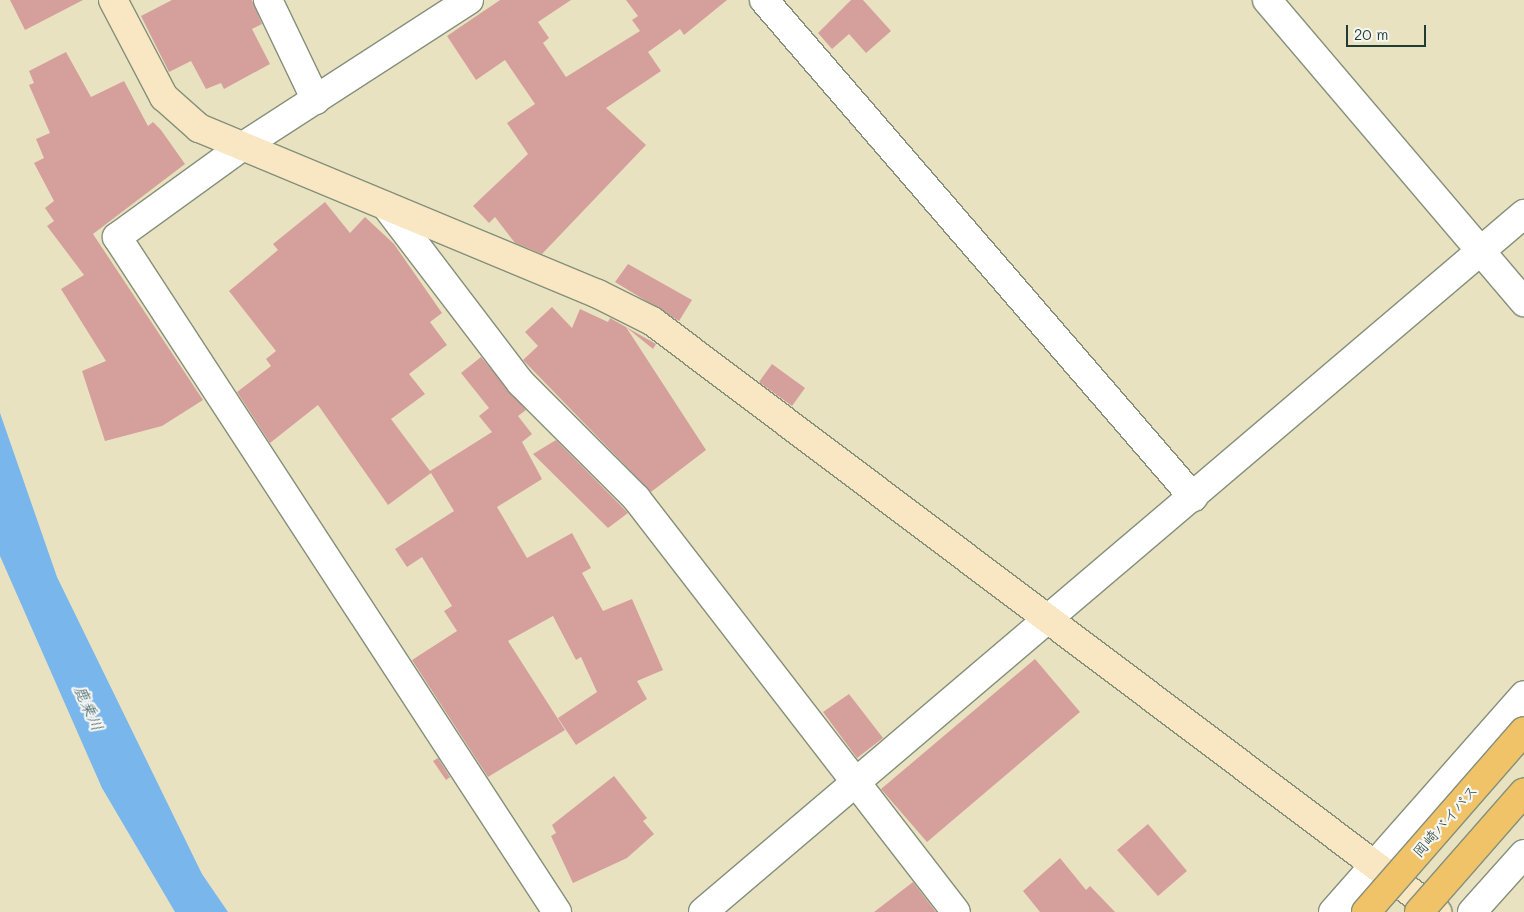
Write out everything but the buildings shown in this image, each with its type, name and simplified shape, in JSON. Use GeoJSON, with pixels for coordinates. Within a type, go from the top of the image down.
{"type":"FeatureCollection","features":[{"type":"Feature","properties":{"kind":"highway","name":"岡崎バイパス"},"geometry":{"type":"LineString","coordinates":[[1366,912],[1524,731]]}},
{"type":"Feature","properties":{"kind":"highway"},"geometry":{"type":"LineString","coordinates":[[1419,912],[1524,792]]}},
{"type":"Feature","properties":{"kind":"street"},"geometry":{"type":"LineString","coordinates":[[113,0],[164,96],[199,128],[240,148],[386,206],[652,321],[1437,912]]}},
{"type":"Feature","properties":{"kind":"street"},"geometry":{"type":"LineString","coordinates":[[268,0],[316,100]]}},
{"type":"Feature","properties":{"kind":"street"},"geometry":{"type":"LineString","coordinates":[[469,0],[240,148],[117,237],[557,912]]}},
{"type":"Feature","properties":{"kind":"street"},"geometry":{"type":"LineString","coordinates":[[764,0],[1193,497]]}},
{"type":"Feature","properties":{"kind":"street"},"geometry":{"type":"LineString","coordinates":[[1266,0],[1524,302]]}},
{"type":"Feature","properties":{"kind":"street"},"geometry":{"type":"LineString","coordinates":[[386,206],[521,383],[636,498],[956,912]]}},
{"type":"Feature","properties":{"kind":"street"},"geometry":{"type":"LineString","coordinates":[[704,912],[857,786],[1524,214]]}},
{"type":"Feature","properties":{"kind":"street"},"geometry":{"type":"LineString","coordinates":[[1333,912],[1374,863],[1524,695]]}},
{"type":"Feature","properties":{"kind":"street"},"geometry":{"type":"LineString","coordinates":[[1472,912],[1524,854]]}},
{"type":"Feature","properties":{"kind":"water","name":"鹿乗川"},"geometry":{"type":"Polygon","coordinates":[[[0,413],[57,577],[202,874],[228,912],[175,912],[102,788],[0,556],[0,413]]]}}]}
